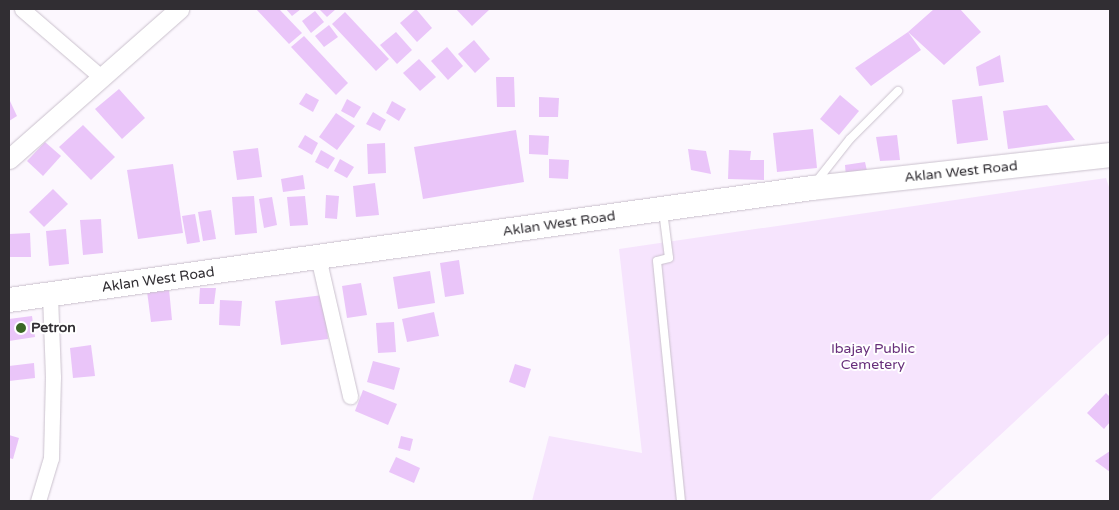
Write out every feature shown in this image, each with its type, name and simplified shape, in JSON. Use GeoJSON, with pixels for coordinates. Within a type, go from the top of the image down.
{"type":"FeatureCollection","features":[{"type":"Feature","properties":{"kind":"main road","name":"Aklan West Road"},"geometry":{"type":"LineString","coordinates":[[9,300],[812,188],[1110,155]]}},
{"type":"Feature","properties":{"kind":"street"},"geometry":{"type":"LineString","coordinates":[[22,9],[101,77]]}},
{"type":"Feature","properties":{"kind":"street"},"geometry":{"type":"LineString","coordinates":[[9,159],[178,9]]}},
{"type":"Feature","properties":{"kind":"street"},"geometry":{"type":"LineString","coordinates":[[318,258],[350,396]]}},
{"type":"Feature","properties":{"kind":"street"},"geometry":{"type":"LineString","coordinates":[[38,501],[51,458],[53,377],[50,295]]}},
{"type":"Feature","properties":{"kind":"lane"},"geometry":{"type":"LineString","coordinates":[[812,188],[850,139],[898,91]]}},
{"type":"Feature","properties":{"kind":"lane"},"geometry":{"type":"LineString","coordinates":[[663,209],[669,258],[657,261],[681,501]]}},
{"type":"Feature","properties":{"kind":"green space","name":"Ibajay Public Cemetery"},"geometry":{"type":"Polygon","coordinates":[[[1106,178],[1110,190],[1110,333],[929,501],[532,501],[549,436],[642,453],[619,249],[1106,178]]]}},
{"type":"Feature","properties":{"kind":"building"},"geometry":{"type":"Polygon","coordinates":[[[256,9],[279,9],[302,33],[289,44],[256,9]]]}},
{"type":"Feature","properties":{"kind":"building"},"geometry":{"type":"Polygon","coordinates":[[[286,9],[301,9],[292,16],[286,9]]]}},
{"type":"Feature","properties":{"kind":"building"},"geometry":{"type":"Polygon","coordinates":[[[319,9],[336,9],[327,17],[319,9]]]}},
{"type":"Feature","properties":{"kind":"building"},"geometry":{"type":"Polygon","coordinates":[[[416,9],[432,28],[417,42],[400,23],[416,9]]]}},
{"type":"Feature","properties":{"kind":"building"},"geometry":{"type":"Polygon","coordinates":[[[456,9],[490,9],[472,26],[456,9]]]}},
{"type":"Feature","properties":{"kind":"building"},"geometry":{"type":"Polygon","coordinates":[[[934,9],[960,9],[981,32],[944,65],[908,32],[934,9]]]}},
{"type":"Feature","properties":{"kind":"building"},"geometry":{"type":"Polygon","coordinates":[[[315,11],[324,22],[311,33],[302,21],[315,11]]]}},
{"type":"Feature","properties":{"kind":"building"},"geometry":{"type":"Polygon","coordinates":[[[345,12],[389,59],[376,71],[332,24],[345,12]]]}},
{"type":"Feature","properties":{"kind":"building"},"geometry":{"type":"Polygon","coordinates":[[[329,25],[338,37],[324,47],[315,36],[329,25]]]}},
{"type":"Feature","properties":{"kind":"building"},"geometry":{"type":"Polygon","coordinates":[[[396,32],[412,50],[397,64],[380,45],[396,32]]]}},
{"type":"Feature","properties":{"kind":"building"},"geometry":{"type":"Polygon","coordinates":[[[908,32],[921,50],[871,86],[855,68],[908,32]]]}},
{"type":"Feature","properties":{"kind":"building"},"geometry":{"type":"Polygon","coordinates":[[[304,36],[348,83],[336,95],[291,47],[304,36]]]}},
{"type":"Feature","properties":{"kind":"building"},"geometry":{"type":"Polygon","coordinates":[[[474,40],[490,59],[475,73],[458,54],[474,40]]]}},
{"type":"Feature","properties":{"kind":"building"},"geometry":{"type":"Polygon","coordinates":[[[447,47],[463,66],[448,80],[431,61],[447,47]]]}},
{"type":"Feature","properties":{"kind":"building"},"geometry":{"type":"Polygon","coordinates":[[[1000,55],[1004,82],[979,86],[976,67],[1000,55]]]}},
{"type":"Feature","properties":{"kind":"building"},"geometry":{"type":"Polygon","coordinates":[[[419,59],[436,77],[420,91],[403,73],[419,59]]]}},
{"type":"Feature","properties":{"kind":"building"},"geometry":{"type":"Polygon","coordinates":[[[496,77],[514,77],[515,107],[497,107],[496,77]]]}},
{"type":"Feature","properties":{"kind":"building"},"geometry":{"type":"Polygon","coordinates":[[[119,89],[145,118],[122,139],[95,109],[119,89]]]}},
{"type":"Feature","properties":{"kind":"building"},"geometry":{"type":"Polygon","coordinates":[[[306,93],[319,100],[313,112],[299,104],[306,93]]]}},
{"type":"Feature","properties":{"kind":"building"},"geometry":{"type":"Polygon","coordinates":[[[840,95],[859,111],[839,135],[820,119],[840,95]]]}},
{"type":"Feature","properties":{"kind":"building"},"geometry":{"type":"Polygon","coordinates":[[[982,96],[988,140],[957,144],[952,100],[982,96]]]}},
{"type":"Feature","properties":{"kind":"building"},"geometry":{"type":"Polygon","coordinates":[[[539,97],[559,98],[558,117],[539,117],[539,97]]]}},
{"type":"Feature","properties":{"kind":"building"},"geometry":{"type":"Polygon","coordinates":[[[9,99],[17,116],[9,121],[9,99]]]}},
{"type":"Feature","properties":{"kind":"building"},"geometry":{"type":"Polygon","coordinates":[[[347,99],[361,107],[354,118],[341,111],[347,99]]]}},
{"type":"Feature","properties":{"kind":"building"},"geometry":{"type":"Polygon","coordinates":[[[392,101],[406,109],[399,121],[386,113],[392,101]]]}},
{"type":"Feature","properties":{"kind":"building"},"geometry":{"type":"Polygon","coordinates":[[[1047,105],[1075,140],[1008,149],[1003,111],[1047,105]]]}},
{"type":"Feature","properties":{"kind":"building"},"geometry":{"type":"Polygon","coordinates":[[[373,112],[386,120],[380,131],[366,124],[373,112]]]}},
{"type":"Feature","properties":{"kind":"building"},"geometry":{"type":"Polygon","coordinates":[[[336,113],[355,126],[337,150],[319,137],[336,113]]]}},
{"type":"Feature","properties":{"kind":"building"},"geometry":{"type":"Polygon","coordinates":[[[83,125],[115,157],[91,180],[59,147],[83,125]]]}},
{"type":"Feature","properties":{"kind":"building"},"geometry":{"type":"Polygon","coordinates":[[[813,129],[817,168],[777,172],[773,133],[813,129]]]}},
{"type":"Feature","properties":{"kind":"building"},"geometry":{"type":"Polygon","coordinates":[[[516,130],[524,182],[423,199],[414,147],[516,130]]]}},
{"type":"Feature","properties":{"kind":"building"},"geometry":{"type":"Polygon","coordinates":[[[305,135],[318,143],[312,155],[298,147],[305,135]]]}},
{"type":"Feature","properties":{"kind":"building"},"geometry":{"type":"Polygon","coordinates":[[[529,135],[549,136],[548,155],[529,154],[529,135]]]}},
{"type":"Feature","properties":{"kind":"building"},"geometry":{"type":"Polygon","coordinates":[[[897,135],[900,160],[880,161],[876,137],[897,135]]]}},
{"type":"Feature","properties":{"kind":"building"},"geometry":{"type":"Polygon","coordinates":[[[45,142],[61,156],[43,176],[27,161],[45,142]]]}},
{"type":"Feature","properties":{"kind":"building"},"geometry":{"type":"Polygon","coordinates":[[[385,143],[386,173],[368,174],[367,144],[385,143]]]}},
{"type":"Feature","properties":{"kind":"building"},"geometry":{"type":"Polygon","coordinates":[[[258,148],[262,177],[237,180],[233,151],[258,148]]]}},
{"type":"Feature","properties":{"kind":"building"},"geometry":{"type":"Polygon","coordinates":[[[688,149],[706,151],[711,174],[691,170],[688,149]]]}},
{"type":"Feature","properties":{"kind":"building"},"geometry":{"type":"Polygon","coordinates":[[[321,150],[335,158],[328,169],[315,162],[321,150]]]}},
{"type":"Feature","properties":{"kind":"building"},"geometry":{"type":"Polygon","coordinates":[[[729,150],[751,151],[750,160],[764,160],[764,180],[728,179],[729,150]]]}},
{"type":"Feature","properties":{"kind":"building"},"geometry":{"type":"Polygon","coordinates":[[[340,159],[354,167],[347,178],[334,171],[340,159]]]}},
{"type":"Feature","properties":{"kind":"building"},"geometry":{"type":"Polygon","coordinates":[[[549,159],[569,160],[568,179],[549,178],[549,159]]]}},
{"type":"Feature","properties":{"kind":"building"},"geometry":{"type":"Polygon","coordinates":[[[865,162],[868,175],[846,177],[845,165],[865,162]]]}},
{"type":"Feature","properties":{"kind":"building"},"geometry":{"type":"Polygon","coordinates":[[[173,164],[183,233],[138,239],[127,170],[173,164]]]}},
{"type":"Feature","properties":{"kind":"building"},"geometry":{"type":"Polygon","coordinates":[[[303,175],[305,189],[283,192],[281,179],[303,175]]]}},
{"type":"Feature","properties":{"kind":"building"},"geometry":{"type":"Polygon","coordinates":[[[375,183],[379,215],[356,217],[353,186],[375,183]]]}},
{"type":"Feature","properties":{"kind":"building"},"geometry":{"type":"Polygon","coordinates":[[[53,189],[68,204],[44,227],[29,212],[53,189]]]}},
{"type":"Feature","properties":{"kind":"building"},"geometry":{"type":"Polygon","coordinates":[[[326,195],[339,196],[337,219],[325,218],[326,195]]]}},
{"type":"Feature","properties":{"kind":"building"},"geometry":{"type":"Polygon","coordinates":[[[254,196],[257,233],[235,235],[232,197],[254,196]]]}},
{"type":"Feature","properties":{"kind":"building"},"geometry":{"type":"Polygon","coordinates":[[[305,196],[308,225],[290,226],[287,197],[305,196]]]}},
{"type":"Feature","properties":{"kind":"building"},"geometry":{"type":"Polygon","coordinates":[[[272,197],[277,225],[264,228],[259,199],[272,197]]]}},
{"type":"Feature","properties":{"kind":"building"},"geometry":{"type":"Polygon","coordinates":[[[211,210],[216,239],[203,241],[198,212],[211,210]]]}},
{"type":"Feature","properties":{"kind":"building"},"geometry":{"type":"Polygon","coordinates":[[[195,214],[200,242],[187,244],[182,216],[195,214]]]}},
{"type":"Feature","properties":{"kind":"building"},"geometry":{"type":"Polygon","coordinates":[[[101,219],[103,253],[83,255],[80,220],[101,219]]]}},
{"type":"Feature","properties":{"kind":"building"},"geometry":{"type":"Polygon","coordinates":[[[66,229],[69,264],[49,266],[46,231],[66,229]]]}},
{"type":"Feature","properties":{"kind":"building"},"geometry":{"type":"Polygon","coordinates":[[[30,233],[31,257],[9,257],[9,234],[30,233]]]}},
{"type":"Feature","properties":{"kind":"building"},"geometry":{"type":"Polygon","coordinates":[[[459,260],[464,294],[445,297],[440,263],[459,260]]]}},
{"type":"Feature","properties":{"kind":"building"},"geometry":{"type":"Polygon","coordinates":[[[430,271],[435,303],[398,309],[393,277],[430,271]]]}},
{"type":"Feature","properties":{"kind":"building"},"geometry":{"type":"Polygon","coordinates":[[[361,283],[367,315],[347,318],[342,286],[361,283]]]}},
{"type":"Feature","properties":{"kind":"building"},"geometry":{"type":"Polygon","coordinates":[[[200,288],[216,288],[214,304],[199,304],[200,288]]]}},
{"type":"Feature","properties":{"kind":"building"},"geometry":{"type":"Polygon","coordinates":[[[169,289],[172,320],[151,322],[147,291],[169,289]]]}},
{"type":"Feature","properties":{"kind":"building"},"geometry":{"type":"Polygon","coordinates":[[[323,295],[328,339],[281,345],[275,301],[323,295]]]}},
{"type":"Feature","properties":{"kind":"building"},"geometry":{"type":"Polygon","coordinates":[[[220,300],[242,301],[240,326],[219,325],[220,300]]]}},
{"type":"Feature","properties":{"kind":"building"},"geometry":{"type":"Polygon","coordinates":[[[434,312],[439,336],[407,342],[402,319],[434,312]]]}},
{"type":"Feature","properties":{"kind":"building","name":"Petron"},"geometry":{"type":"Polygon","coordinates":[[[32,316],[35,337],[9,341],[9,319],[32,316]]]}},
{"type":"Feature","properties":{"kind":"building"},"geometry":{"type":"Polygon","coordinates":[[[394,322],[396,352],[378,353],[376,323],[394,322]]]}},
{"type":"Feature","properties":{"kind":"building"},"geometry":{"type":"Polygon","coordinates":[[[91,345],[95,376],[73,378],[70,348],[91,345]]]}},
{"type":"Feature","properties":{"kind":"building"},"geometry":{"type":"Polygon","coordinates":[[[373,361],[400,368],[394,390],[367,382],[373,361]]]}},
{"type":"Feature","properties":{"kind":"building"},"geometry":{"type":"Polygon","coordinates":[[[34,363],[35,378],[9,381],[9,366],[34,363]]]}},
{"type":"Feature","properties":{"kind":"building"},"geometry":{"type":"Polygon","coordinates":[[[515,364],[531,369],[525,388],[509,382],[515,364]]]}},
{"type":"Feature","properties":{"kind":"building"},"geometry":{"type":"Polygon","coordinates":[[[363,390],[397,404],[388,425],[355,411],[363,390]]]}},
{"type":"Feature","properties":{"kind":"building"},"geometry":{"type":"Polygon","coordinates":[[[1106,393],[1110,397],[1110,422],[1104,429],[1087,413],[1106,393]]]}},
{"type":"Feature","properties":{"kind":"building"},"geometry":{"type":"Polygon","coordinates":[[[9,435],[19,438],[13,459],[9,458],[9,435]]]}},
{"type":"Feature","properties":{"kind":"building"},"geometry":{"type":"Polygon","coordinates":[[[401,436],[413,439],[410,451],[398,448],[401,436]]]}},
{"type":"Feature","properties":{"kind":"building"},"geometry":{"type":"Polygon","coordinates":[[[1110,451],[1110,472],[1095,461],[1110,451]]]}},
{"type":"Feature","properties":{"kind":"building"},"geometry":{"type":"Polygon","coordinates":[[[396,457],[420,468],[414,483],[389,472],[396,457]]]}},
{"type":"Feature","properties":{"kind":"place","name":"Petron"},"geometry":{"type":"Point","coordinates":[21,328]}}]}
